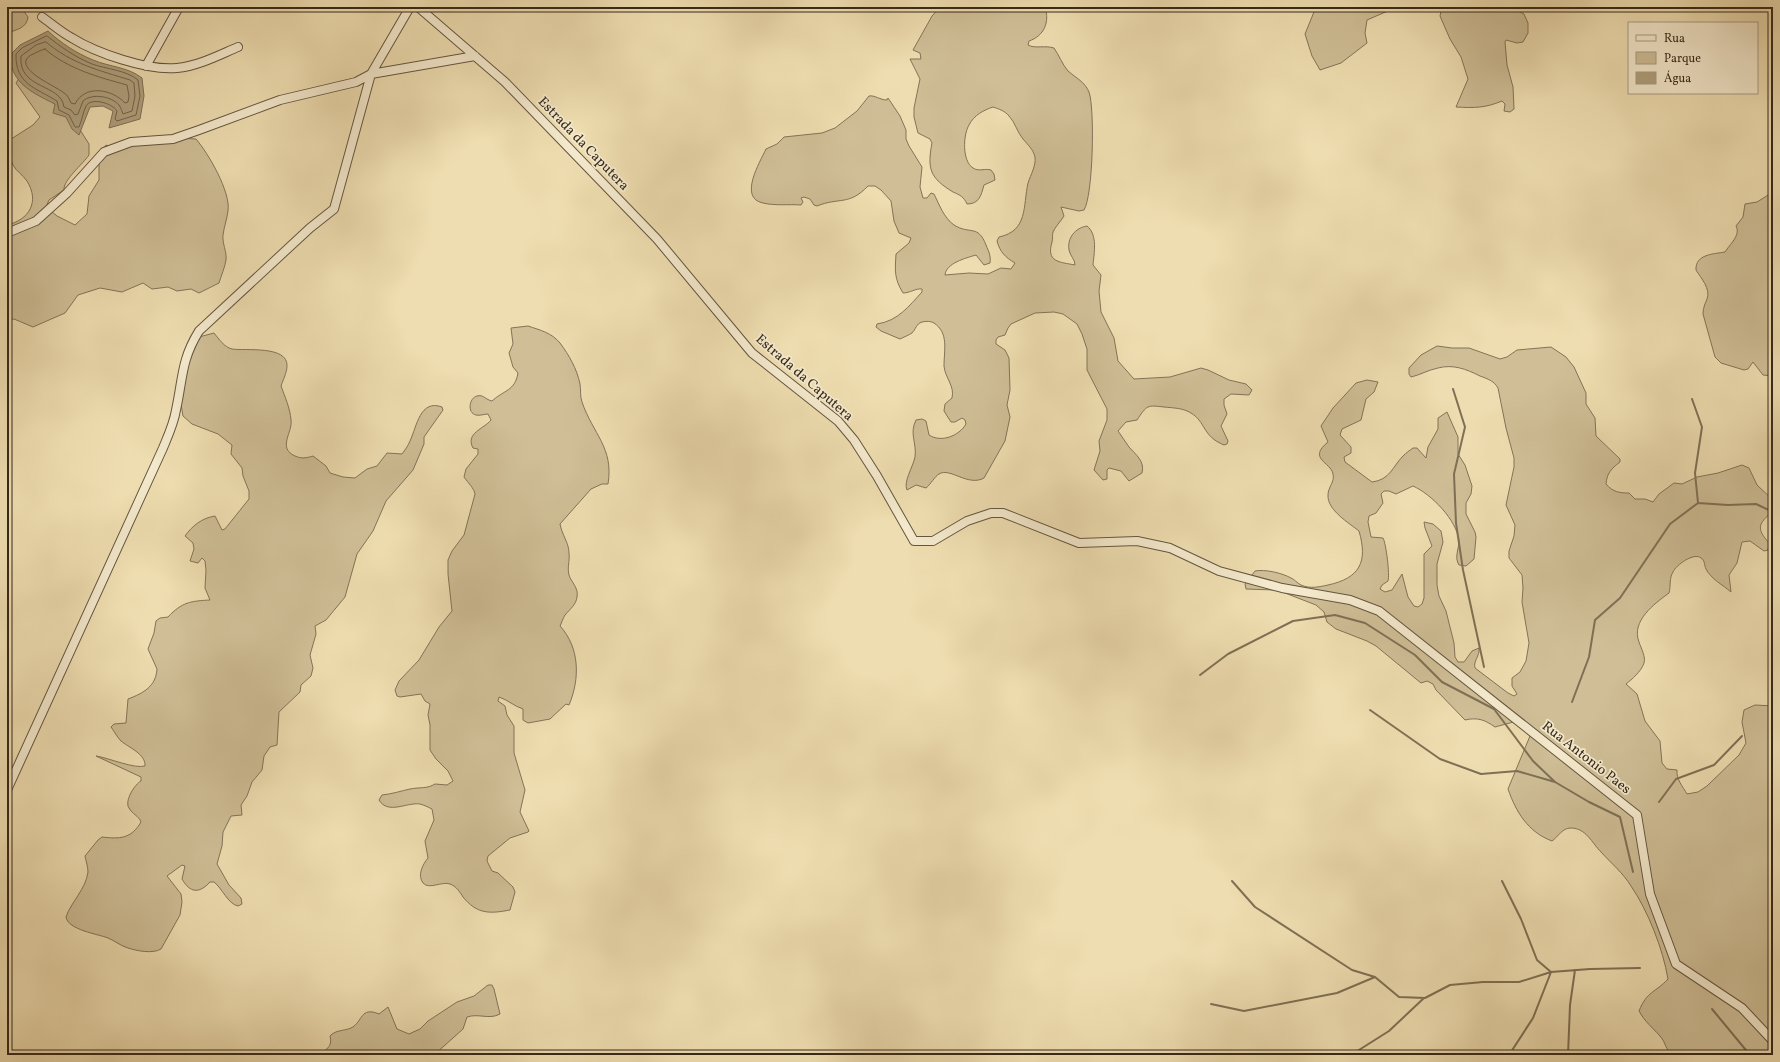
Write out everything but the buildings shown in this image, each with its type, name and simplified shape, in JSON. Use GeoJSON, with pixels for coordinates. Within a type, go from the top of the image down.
{"type":"FeatureCollection","features":[{"type":"Feature","properties":{"kind":"street"},"geometry":{"type":"LineString","coordinates":[[146,66],[179,7]]}},
{"type":"Feature","properties":{"kind":"street"},"geometry":{"type":"LineString","coordinates":[[7,790],[163,448],[174,419],[186,357],[190,346],[199,331],[310,228],[334,209],[371,74],[410,7]]}},
{"type":"Feature","properties":{"kind":"street","name":"Estrada da Caputera"},"geometry":{"type":"LineString","coordinates":[[418,7],[505,82],[657,239],[752,353],[838,421],[854,440],[877,476],[914,541],[933,541],[967,521],[991,512],[1003,513],[1079,543],[1137,541],[1170,548],[1219,571],[1282,588]]}},
{"type":"Feature","properties":{"kind":"street"},"geometry":{"type":"LineString","coordinates":[[42,17],[91,49],[146,66],[177,68],[195,64],[238,47]]}},
{"type":"Feature","properties":{"kind":"street"},"geometry":{"type":"LineString","coordinates":[[7,233],[36,221],[67,193],[104,152],[131,142],[172,138],[200,130],[280,100],[356,82],[371,74],[475,56]]}},
{"type":"Feature","properties":{"kind":"street","name":"Rua Antonio Paes"},"geometry":{"type":"LineString","coordinates":[[1282,588],[1350,600],[1379,611],[1637,815],[1650,894],[1676,964],[1742,1008],[1773,1041]]}},
{"type":"Feature","properties":{"kind":"green space"},"geometry":{"type":"Polygon","coordinates":[[[7,7],[23,10],[28,17],[26,24],[17,30],[7,33],[7,7]]]}},
{"type":"Feature","properties":{"kind":"green space"},"geometry":{"type":"Polygon","coordinates":[[[940,7],[1045,7],[1047,18],[1044,28],[1039,36],[1029,41],[1028,45],[1034,47],[1054,48],[1068,71],[1085,85],[1089,92],[1092,116],[1091,171],[1087,202],[1084,210],[1079,211],[1061,207],[1064,216],[1053,232],[1051,249],[1052,257],[1059,262],[1075,265],[1069,250],[1069,241],[1073,234],[1079,229],[1087,226],[1093,234],[1093,265],[1101,275],[1099,291],[1101,312],[1114,338],[1118,361],[1134,379],[1170,377],[1201,368],[1229,380],[1246,384],[1252,390],[1249,395],[1231,394],[1224,399],[1227,414],[1221,426],[1228,441],[1227,444],[1224,445],[1212,437],[1196,417],[1188,411],[1175,408],[1151,406],[1143,411],[1137,420],[1126,422],[1118,431],[1141,462],[1143,469],[1142,473],[1129,481],[1121,471],[1109,468],[1107,470],[1107,479],[1103,480],[1094,470],[1100,451],[1099,441],[1107,420],[1107,409],[1087,370],[1087,349],[1082,334],[1077,324],[1063,314],[1054,312],[1035,313],[1011,324],[1005,335],[998,337],[996,340],[996,344],[1005,350],[1009,358],[1010,390],[1007,405],[1010,417],[1005,441],[984,478],[972,480],[943,473],[937,475],[926,488],[916,485],[907,490],[906,483],[915,457],[913,430],[916,420],[922,419],[926,421],[929,435],[939,438],[954,435],[966,424],[965,420],[962,418],[955,422],[951,422],[944,411],[945,404],[952,398],[953,394],[944,366],[945,342],[939,327],[931,322],[922,322],[917,325],[912,333],[900,339],[881,331],[876,327],[877,324],[891,320],[897,316],[922,292],[922,289],[920,289],[903,293],[895,270],[896,254],[909,243],[911,238],[899,233],[894,221],[891,201],[875,186],[868,186],[849,199],[825,203],[817,206],[814,205],[810,199],[804,197],[801,198],[803,202],[801,205],[763,203],[756,200],[752,194],[751,187],[756,170],[766,149],[777,144],[784,137],[822,133],[835,128],[857,111],[869,96],[884,100],[887,100],[888,98],[900,116],[906,130],[906,139],[909,146],[922,167],[920,187],[923,198],[927,198],[931,193],[934,194],[947,219],[960,228],[980,234],[989,252],[990,263],[984,265],[976,255],[962,259],[953,264],[946,271],[945,275],[969,273],[988,274],[1001,268],[1011,269],[1015,263],[1003,254],[997,241],[999,237],[1008,234],[1020,223],[1028,183],[1034,167],[1035,157],[1011,118],[1004,111],[993,107],[980,113],[974,118],[967,129],[965,154],[969,165],[975,169],[991,170],[994,174],[995,180],[984,185],[979,199],[971,204],[967,204],[962,196],[945,187],[935,177],[930,166],[932,143],[930,139],[918,133],[914,117],[914,108],[920,79],[910,59],[921,59],[920,53],[913,50],[932,16],[940,7]]]}},
{"type":"Feature","properties":{"kind":"green space"},"geometry":{"type":"Polygon","coordinates":[[[1316,7],[1397,7],[1367,20],[1365,33],[1367,43],[1341,63],[1320,70],[1312,56],[1305,34],[1316,7]]]}},
{"type":"Feature","properties":{"kind":"green space"},"geometry":{"type":"Polygon","coordinates":[[[1442,7],[1511,7],[1524,14],[1528,23],[1528,33],[1523,42],[1517,43],[1506,40],[1505,42],[1507,65],[1513,87],[1514,109],[1510,112],[1504,111],[1505,104],[1502,101],[1480,107],[1456,107],[1468,79],[1461,57],[1450,39],[1440,16],[1442,7]]]}},
{"type":"Feature","properties":{"kind":"green space"},"geometry":{"type":"Polygon","coordinates":[[[22,74],[77,125],[89,144],[89,155],[70,177],[64,190],[49,200],[46,207],[57,216],[75,225],[87,214],[89,196],[99,180],[99,155],[106,145],[115,149],[155,140],[196,139],[218,173],[228,203],[228,211],[223,232],[226,260],[219,283],[199,293],[191,289],[177,291],[168,287],[152,289],[143,283],[122,292],[100,288],[78,295],[65,313],[33,327],[14,319],[7,320],[7,225],[15,223],[21,219],[30,209],[32,203],[31,189],[24,177],[13,165],[8,141],[33,125],[40,117],[16,83],[22,74]]]}},
{"type":"Feature","properties":{"kind":"green space"},"geometry":{"type":"Polygon","coordinates":[[[1773,192],[1773,376],[1763,375],[1753,362],[1748,369],[1744,370],[1721,363],[1715,357],[1703,314],[1708,291],[1696,270],[1699,261],[1702,258],[1711,254],[1725,252],[1732,243],[1737,233],[1736,226],[1743,217],[1745,204],[1757,202],[1773,192]]]}},
{"type":"Feature","properties":{"kind":"green space"},"geometry":{"type":"Polygon","coordinates":[[[528,326],[546,332],[557,340],[569,357],[579,378],[582,402],[605,451],[609,471],[608,484],[602,484],[591,489],[560,524],[569,549],[569,575],[576,588],[577,594],[575,602],[565,615],[560,626],[567,635],[575,654],[575,685],[569,705],[566,704],[550,719],[528,723],[523,720],[523,709],[499,697],[498,701],[505,706],[507,715],[514,726],[514,753],[525,790],[520,812],[529,831],[510,838],[488,856],[487,861],[492,871],[498,873],[513,887],[515,892],[510,910],[490,912],[478,910],[473,907],[463,897],[458,889],[452,885],[447,883],[429,886],[421,880],[423,866],[428,858],[425,841],[434,820],[432,809],[420,804],[387,807],[379,800],[382,795],[432,786],[435,784],[447,785],[453,781],[448,771],[436,759],[430,750],[430,725],[428,715],[430,704],[425,701],[421,694],[400,697],[397,696],[395,690],[399,681],[419,660],[439,627],[452,611],[448,560],[452,551],[464,535],[475,494],[464,477],[466,469],[478,454],[478,449],[473,448],[471,439],[476,432],[491,420],[488,414],[473,414],[470,409],[471,402],[474,397],[477,396],[483,396],[492,401],[512,387],[517,379],[518,373],[513,367],[509,353],[513,344],[511,328],[528,326]]]}},
{"type":"Feature","properties":{"kind":"green space"},"geometry":{"type":"Polygon","coordinates":[[[214,333],[229,348],[264,350],[281,355],[285,359],[287,368],[281,386],[291,420],[286,444],[287,449],[290,453],[297,457],[304,458],[313,456],[326,466],[330,473],[343,477],[355,478],[367,469],[377,466],[387,453],[402,454],[408,445],[420,415],[424,410],[435,406],[442,407],[443,410],[424,437],[424,444],[413,470],[386,501],[373,531],[357,554],[345,597],[326,620],[315,626],[316,634],[310,655],[313,668],[311,676],[301,685],[300,692],[279,712],[277,745],[270,747],[264,756],[262,770],[252,782],[247,796],[241,805],[242,815],[231,816],[223,832],[222,846],[217,864],[229,885],[241,898],[242,904],[238,906],[234,905],[214,882],[210,882],[202,889],[191,889],[182,879],[185,866],[182,865],[167,876],[181,894],[182,902],[180,915],[161,949],[158,951],[145,952],[125,947],[108,938],[84,931],[72,925],[66,917],[87,878],[88,870],[85,856],[102,837],[124,837],[133,832],[141,822],[139,818],[130,810],[128,801],[131,793],[141,781],[141,777],[96,756],[128,765],[140,767],[145,766],[145,762],[140,754],[121,741],[111,727],[114,724],[126,723],[128,699],[144,691],[152,684],[154,680],[157,669],[148,649],[154,633],[156,621],[160,618],[168,617],[182,605],[187,603],[210,600],[205,588],[205,561],[202,558],[198,563],[190,561],[194,549],[193,543],[185,536],[198,523],[215,516],[222,530],[225,529],[249,499],[249,491],[243,476],[242,468],[231,454],[232,445],[218,434],[192,424],[183,416],[181,404],[183,370],[199,337],[214,333]]]}},
{"type":"Feature","properties":{"kind":"green space"},"geometry":{"type":"Polygon","coordinates":[[[1437,346],[1469,348],[1500,359],[1507,357],[1517,350],[1551,347],[1566,357],[1574,367],[1586,393],[1586,404],[1595,418],[1596,436],[1620,459],[1620,462],[1614,467],[1607,477],[1606,484],[1614,490],[1629,493],[1635,499],[1645,499],[1653,502],[1659,494],[1674,483],[1682,484],[1697,477],[1718,473],[1742,465],[1749,468],[1757,485],[1773,500],[1773,511],[1764,519],[1760,526],[1762,534],[1769,543],[1768,550],[1764,551],[1750,541],[1742,542],[1737,563],[1729,575],[1731,592],[1717,582],[1708,573],[1701,558],[1690,558],[1681,563],[1675,569],[1671,577],[1669,593],[1645,614],[1638,627],[1637,634],[1644,655],[1644,663],[1634,678],[1626,684],[1637,694],[1645,721],[1660,741],[1662,763],[1667,769],[1677,770],[1679,780],[1687,794],[1698,792],[1707,786],[1739,755],[1746,743],[1742,722],[1744,710],[1755,705],[1773,706],[1773,1055],[1675,1055],[1667,1049],[1660,1036],[1639,1011],[1648,996],[1668,979],[1659,943],[1643,907],[1628,881],[1581,830],[1568,828],[1552,841],[1530,827],[1519,813],[1511,797],[1508,789],[1530,736],[1528,725],[1517,721],[1495,727],[1481,720],[1465,720],[1436,690],[1433,684],[1427,681],[1421,683],[1376,646],[1336,629],[1327,622],[1324,612],[1316,605],[1274,590],[1246,589],[1245,584],[1255,571],[1278,573],[1287,576],[1301,585],[1314,587],[1328,585],[1348,578],[1359,567],[1362,560],[1362,542],[1359,531],[1339,516],[1329,501],[1328,492],[1333,474],[1320,456],[1322,448],[1328,442],[1321,426],[1333,408],[1356,383],[1367,380],[1378,382],[1374,392],[1366,399],[1361,420],[1342,429],[1340,435],[1351,447],[1351,453],[1344,457],[1345,462],[1372,482],[1378,481],[1387,476],[1403,456],[1413,448],[1417,448],[1426,458],[1428,447],[1438,429],[1438,418],[1447,412],[1458,437],[1458,454],[1465,465],[1472,486],[1471,494],[1466,503],[1466,514],[1476,537],[1474,559],[1466,566],[1459,565],[1457,553],[1459,541],[1454,525],[1435,501],[1413,486],[1396,494],[1389,491],[1384,491],[1381,494],[1383,503],[1376,513],[1369,516],[1368,522],[1371,537],[1383,538],[1385,546],[1388,566],[1388,581],[1382,585],[1380,589],[1385,592],[1392,590],[1402,574],[1408,597],[1414,606],[1418,607],[1422,604],[1424,598],[1424,554],[1432,546],[1424,522],[1433,524],[1441,531],[1443,542],[1437,564],[1437,585],[1439,596],[1446,611],[1454,643],[1455,657],[1458,662],[1464,662],[1472,651],[1479,648],[1475,668],[1508,693],[1514,696],[1517,694],[1512,686],[1512,678],[1520,672],[1526,661],[1529,643],[1522,602],[1522,575],[1509,558],[1509,551],[1514,536],[1515,525],[1506,505],[1514,467],[1514,458],[1498,388],[1488,379],[1465,369],[1454,367],[1438,368],[1411,377],[1409,374],[1409,368],[1421,355],[1437,346]]]}},
{"type":"Feature","properties":{"kind":"green space"},"geometry":{"type":"Polygon","coordinates":[[[488,985],[492,985],[494,989],[500,1014],[496,1016],[467,1017],[463,1029],[434,1055],[317,1055],[330,1046],[330,1036],[332,1034],[351,1028],[365,1013],[373,1012],[379,1014],[388,1007],[397,1029],[409,1034],[420,1029],[428,1021],[457,1002],[474,996],[488,985]]]}},
{"type":"Feature","properties":{"kind":"water"},"geometry":{"type":"Polygon","coordinates":[[[48,31],[63,44],[93,60],[137,74],[142,78],[144,96],[140,119],[109,128],[113,111],[103,106],[90,107],[79,135],[72,129],[66,117],[53,113],[55,104],[24,86],[15,75],[12,68],[12,53],[20,45],[48,31]]]}},
{"type":"Feature","properties":{"kind":"waterway"},"geometry":{"type":"LineString","coordinates":[[1453,389],[1465,427],[1454,474],[1456,523],[1463,570],[1484,667]]}},
{"type":"Feature","properties":{"kind":"waterway"},"geometry":{"type":"LineString","coordinates":[[1572,702],[1589,657],[1595,620],[1620,598],[1670,524],[1698,503],[1695,473],[1702,427],[1692,399]]}},
{"type":"Feature","properties":{"kind":"waterway"},"geometry":{"type":"LineString","coordinates":[[1698,503],[1728,505],[1756,504],[1773,512]]}},
{"type":"Feature","properties":{"kind":"waterway"},"geometry":{"type":"LineString","coordinates":[[1200,675],[1228,654],[1293,621],[1335,615],[1365,623],[1415,655],[1442,682],[1494,709],[1533,761],[1555,782],[1589,802],[1620,817],[1633,872]]}},
{"type":"Feature","properties":{"kind":"waterway"},"geometry":{"type":"LineString","coordinates":[[1370,710],[1440,759],[1481,774],[1517,771],[1555,782]]}},
{"type":"Feature","properties":{"kind":"waterway"},"geometry":{"type":"LineString","coordinates":[[1659,802],[1676,779],[1714,765],[1742,736]]}},
{"type":"Feature","properties":{"kind":"waterway"},"geometry":{"type":"LineString","coordinates":[[1232,881],[1255,907],[1352,970],[1375,977],[1399,997],[1425,998],[1450,985],[1483,982],[1519,982],[1551,972],[1590,969],[1640,968]]}},
{"type":"Feature","properties":{"kind":"waterway"},"geometry":{"type":"LineString","coordinates":[[1502,881],[1521,919],[1537,960],[1551,972],[1533,1018],[1509,1055]]}},
{"type":"Feature","properties":{"kind":"waterway"},"geometry":{"type":"LineString","coordinates":[[1568,1055],[1570,1005],[1575,970]]}},
{"type":"Feature","properties":{"kind":"waterway"},"geometry":{"type":"LineString","coordinates":[[1211,1004],[1244,1011],[1337,993],[1375,977]]}},
{"type":"Feature","properties":{"kind":"waterway"},"geometry":{"type":"LineString","coordinates":[[1351,1055],[1389,1031],[1424,998]]}},
{"type":"Feature","properties":{"kind":"waterway"},"geometry":{"type":"LineString","coordinates":[[1712,1009],[1750,1055]]}}]}
